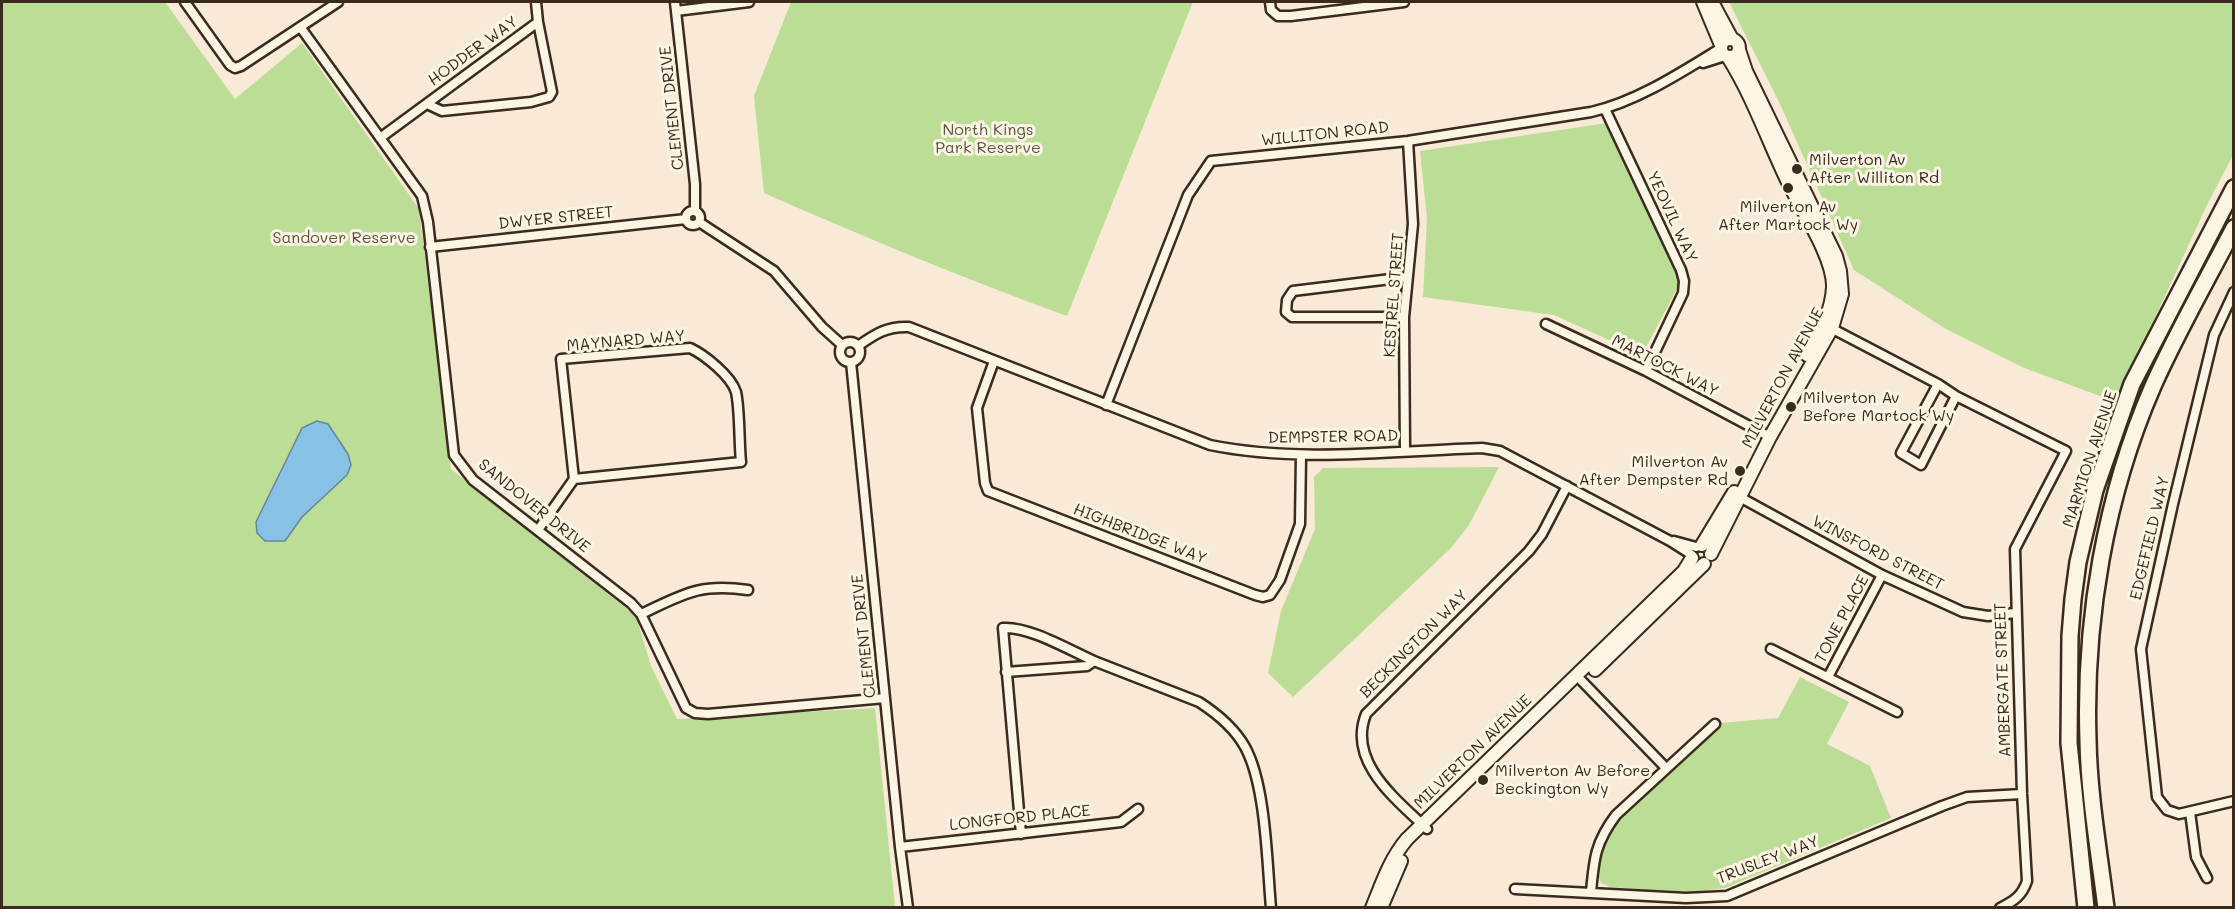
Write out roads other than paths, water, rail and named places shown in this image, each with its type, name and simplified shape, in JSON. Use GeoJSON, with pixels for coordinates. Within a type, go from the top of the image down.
{"type":"FeatureCollection","features":[{"type":"Feature","properties":{"kind":"highway","name":"MARMION AVENUE"},"geometry":{"type":"LineString","coordinates":[[2086,908],[2070,743],[2070,636],[2078,562],[2095,490],[2133,384],[2234,188]]}},
{"type":"Feature","properties":{"kind":"highway"},"geometry":{"type":"LineString","coordinates":[[2106,908],[2088,742],[2088,672],[2095,600],[2107,532],[2123,469],[2153,387],[2234,228]]}},
{"type":"Feature","properties":{"kind":"street"},"geometry":{"type":"LineString","coordinates":[[185,2],[230,65],[235,68],[301,28],[338,2]]}},
{"type":"Feature","properties":{"kind":"street","name":"HODDER WAY"},"geometry":{"type":"LineString","coordinates":[[427,104],[442,111],[549,98],[552,92],[536,2]]}},
{"type":"Feature","properties":{"kind":"street"},"geometry":{"type":"LineString","coordinates":[[676,6],[749,2]]}},
{"type":"Feature","properties":{"kind":"street"},"geometry":{"type":"LineString","coordinates":[[1270,2],[1271,10],[1278,16],[1292,16],[1404,2]]}},
{"type":"Feature","properties":{"kind":"street","name":"MILVERTON AVENUE"},"geometry":{"type":"LineString","coordinates":[[1702,2],[1728,49]]}},
{"type":"Feature","properties":{"kind":"street","name":"MILVERTON AVENUE"},"geometry":{"type":"LineString","coordinates":[[1372,908],[1386,872],[1396,854],[1580,679],[1699,554],[1736,495],[1766,435],[1827,327],[1833,287],[1831,272],[1738,74],[1712,2]]}},
{"type":"Feature","properties":{"kind":"street","name":"CLEMENT DRIVE"},"geometry":{"type":"LineString","coordinates":[[676,6],[695,184],[695,211]]}},
{"type":"Feature","properties":{"kind":"street","name":"HODDER WAY"},"geometry":{"type":"LineString","coordinates":[[380,138],[538,22]]}},
{"type":"Feature","properties":{"kind":"street","name":"SANDOVER DRIVE"},"geometry":{"type":"LineString","coordinates":[[301,28],[422,196],[428,222],[454,456],[473,480],[631,603],[641,614],[687,708],[694,713],[708,714],[885,698]]}},
{"type":"Feature","properties":{"kind":"street","name":"WILLITON ROAD"},"geometry":{"type":"LineString","coordinates":[[1106,405],[1188,195],[1211,161],[1408,141],[1605,109],[1728,49]]}},
{"type":"Feature","properties":{"kind":"street","name":"YEOVIL WAY"},"geometry":{"type":"LineString","coordinates":[[1605,109],[1681,270],[1684,281],[1683,293],[1646,371]]}},
{"type":"Feature","properties":{"kind":"street","name":"KESTREL STREET"},"geometry":{"type":"LineString","coordinates":[[1405,451],[1404,317],[1413,224],[1408,141]]}},
{"type":"Feature","properties":{"kind":"street"},"geometry":{"type":"LineString","coordinates":[[695,211],[699,214],[699,222],[691,225],[686,219],[687,214],[695,211]]}},
{"type":"Feature","properties":{"kind":"street","name":"DWYER STREET"},"geometry":{"type":"LineString","coordinates":[[430,247],[686,219]]}},
{"type":"Feature","properties":{"kind":"street","name":"CLEMENT DRIVE"},"geometry":{"type":"LineString","coordinates":[[699,222],[774,271],[822,327],[842,345],[841,357],[845,361],[855,361],[860,354],[858,346]]}},
{"type":"Feature","properties":{"kind":"street"},"geometry":{"type":"LineString","coordinates":[[1404,317],[1292,317],[1286,312],[1287,300],[1293,291],[1407,277]]}},
{"type":"Feature","properties":{"kind":"street","name":"EDGEFIELD WAY"},"geometry":{"type":"LineString","coordinates":[[2190,812],[2179,814],[2167,810],[2157,797],[2141,649],[2214,335],[2234,292]]}},
{"type":"Feature","properties":{"kind":"street","name":"MARTOCK WAY"},"geometry":{"type":"LineString","coordinates":[[1546,324],[1646,371],[1766,435]]}},
{"type":"Feature","properties":{"kind":"street","name":"DEMPSTER ROAD"},"geometry":{"type":"LineString","coordinates":[[858,346],[888,328],[909,327],[1210,445],[1237,451],[1300,455],[1482,448],[1500,451],[1699,554]]}},
{"type":"Feature","properties":{"kind":"street"},"geometry":{"type":"LineString","coordinates":[[1827,327],[1938,384],[1956,396],[1921,465],[1901,453],[1938,384]]}},
{"type":"Feature","properties":{"kind":"street"},"geometry":{"type":"LineString","coordinates":[[842,345],[849,342],[858,346]]}},
{"type":"Feature","properties":{"kind":"street","name":"MAYNARD WAY"},"geometry":{"type":"LineString","coordinates":[[690,348],[702,354],[727,378],[735,391],[741,462],[574,479],[561,359],[690,348]]}},
{"type":"Feature","properties":{"kind":"street","name":"HIGHBRIDGE WAY"},"geometry":{"type":"LineString","coordinates":[[994,361],[976,408],[985,483],[988,491],[1255,595],[1263,597],[1270,595],[1275,588],[1300,524],[1300,455]]}},
{"type":"Feature","properties":{"kind":"street","name":"CLEMENT DRIVE"},"geometry":{"type":"LineString","coordinates":[[851,362],[908,908]]}},
{"type":"Feature","properties":{"kind":"street","name":"AMBERGATE STREET"},"geometry":{"type":"LineString","coordinates":[[1956,396],[2066,451],[2015,549],[2015,613],[2027,881],[2023,893],[2014,902],[2000,908]]}},
{"type":"Feature","properties":{"kind":"street"},"geometry":{"type":"LineString","coordinates":[[538,530],[574,479]]}},
{"type":"Feature","properties":{"kind":"street","name":"BECKINGTON WAY"},"geometry":{"type":"LineString","coordinates":[[1424,826],[1370,768],[1361,738],[1361,726],[1366,714],[1529,551],[1542,534],[1567,486]]}},
{"type":"Feature","properties":{"kind":"street","name":"WINSFORD STREET"},"geometry":{"type":"LineString","coordinates":[[1736,495],[1882,575],[1963,612],[1988,615],[2015,613]]}},
{"type":"Feature","properties":{"kind":"street","name":"TONE PLACE"},"geometry":{"type":"LineString","coordinates":[[1828,677],[1882,575]]}},
{"type":"Feature","properties":{"kind":"street"},"geometry":{"type":"LineString","coordinates":[[641,614],[700,588],[724,586],[748,590]]}},
{"type":"Feature","properties":{"kind":"street"},"geometry":{"type":"LineString","coordinates":[[1021,834],[1003,628],[1011,627],[1026,631],[1094,661],[1199,702],[1219,717],[1245,747],[1254,770],[1260,796],[1271,908]]}},
{"type":"Feature","properties":{"kind":"street","name":"TONE PLACE"},"geometry":{"type":"LineString","coordinates":[[1771,649],[1897,712]]}},
{"type":"Feature","properties":{"kind":"street"},"geometry":{"type":"LineString","coordinates":[[1006,672],[1087,666],[1094,661]]}},
{"type":"Feature","properties":{"kind":"street"},"geometry":{"type":"LineString","coordinates":[[1580,679],[1666,768]]}},
{"type":"Feature","properties":{"kind":"street"},"geometry":{"type":"LineString","coordinates":[[1591,892],[1594,854],[1603,832],[1616,815],[1715,724]]}},
{"type":"Feature","properties":{"kind":"street","name":"TRUSLEY WAY"},"geometry":{"type":"LineString","coordinates":[[1515,888],[1686,898],[1728,896],[1967,797],[2022,794]]}},
{"type":"Feature","properties":{"kind":"street"},"geometry":{"type":"LineString","coordinates":[[2207,878],[2196,856],[2190,812],[2234,801]]}},
{"type":"Feature","properties":{"kind":"street","name":"LONGFORD PLACE"},"geometry":{"type":"LineString","coordinates":[[900,847],[1121,822],[1138,809]]}},
{"type":"Feature","properties":{"kind":"street","name":"MILVERTON AVENUE"},"geometry":{"type":"LineString","coordinates":[[1381,908],[1404,856],[1424,826]]}},
{"type":"Feature","properties":{"kind":"water"},"geometry":{"type":"Polygon","coordinates":[[[317,421],[328,424],[348,454],[351,465],[347,475],[302,517],[285,541],[265,541],[257,533],[256,522],[302,428],[317,421]]]}},
{"type":"Feature","properties":{"kind":"place","name":"Milverton Av After Williton Rd"},"geometry":{"type":"Point","coordinates":[1797,169]}},
{"type":"Feature","properties":{"kind":"place","name":"Milverton Av After Martock Wy"},"geometry":{"type":"Point","coordinates":[1788,188]}},
{"type":"Feature","properties":{"kind":"place","name":"Milverton Av Before Martock Wy"},"geometry":{"type":"Point","coordinates":[1791,407]}},
{"type":"Feature","properties":{"kind":"place","name":"Milverton Av After Dempster Rd"},"geometry":{"type":"Point","coordinates":[1740,471]}},
{"type":"Feature","properties":{"kind":"place","name":"Milverton Av Before Beckington Wy"},"geometry":{"type":"Point","coordinates":[1483,780]}},
{"type":"Feature","properties":{"kind":"park label","name":"North Kings Park Reserve"},"geometry":{"type":"Point","coordinates":[988,139]}},
{"type":"Feature","properties":{"kind":"park label","name":"Sandover Reserve"},"geometry":{"type":"Point","coordinates":[344,238]}}]}
